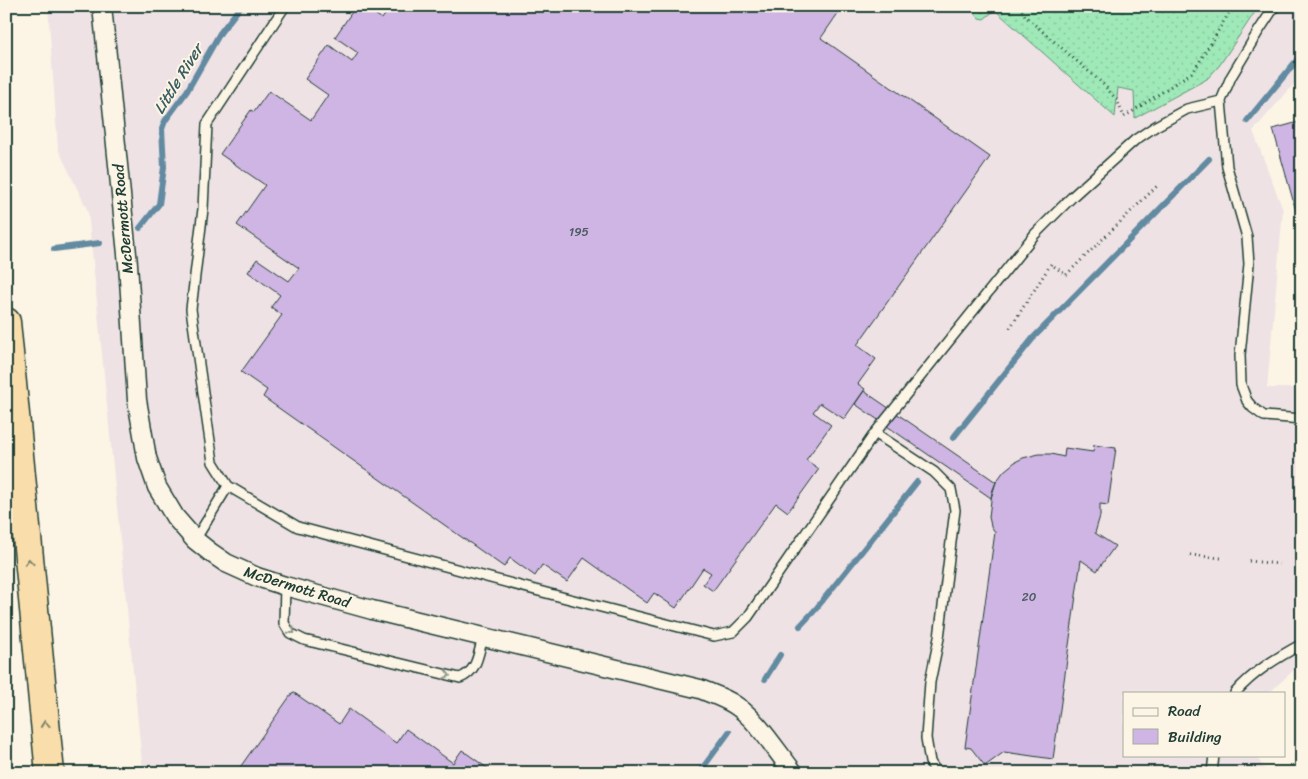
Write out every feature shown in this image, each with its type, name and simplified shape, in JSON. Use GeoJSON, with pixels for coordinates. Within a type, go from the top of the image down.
{"type":"FeatureCollection","features":[{"type":"Feature","properties":{"kind":"highway"},"geometry":{"type":"LineString","coordinates":[[6,322],[50,773]]}},
{"type":"Feature","properties":{"kind":"street","name":"McDermott Road"},"geometry":{"type":"LineString","coordinates":[[102,6],[128,264],[137,400],[146,458],[157,487],[175,517],[195,540],[226,563],[256,577],[285,586],[372,610],[693,688],[722,698],[735,705],[751,718],[794,773]]}},
{"type":"Feature","properties":{"kind":"lane"},"geometry":{"type":"LineString","coordinates":[[285,6],[207,124],[203,209],[191,308],[212,462],[228,486],[298,527],[714,636],[733,632],[748,617],[875,433],[1032,238],[1073,196],[1135,140],[1187,109],[1221,101]]}},
{"type":"Feature","properties":{"kind":"lane"},"geometry":{"type":"LineString","coordinates":[[1275,6],[1231,77],[1221,101],[1226,167],[1247,237],[1249,264],[1240,355],[1241,385],[1247,401],[1264,416],[1302,419]]}},
{"type":"Feature","properties":{"kind":"lane"},"geometry":{"type":"LineString","coordinates":[[875,433],[934,472],[951,490],[956,510],[939,638],[930,682],[926,738],[930,762],[937,773]]}},
{"type":"Feature","properties":{"kind":"lane"},"geometry":{"type":"LineString","coordinates":[[195,540],[228,486]]}},
{"type":"Feature","properties":{"kind":"lane"},"geometry":{"type":"LineString","coordinates":[[285,586],[284,624],[290,632],[304,640],[460,678],[467,675],[475,667],[483,637]]}},
{"type":"Feature","properties":{"kind":"lane"},"geometry":{"type":"LineString","coordinates":[[1235,692],[1275,659],[1302,644]]}},
{"type":"Feature","properties":{"kind":"lane"},"geometry":{"type":"LineString","coordinates":[[1212,773],[1214,756]]}},
{"type":"Feature","properties":{"kind":"path"},"geometry":{"type":"LineString","coordinates":[[1019,6],[1026,17],[1112,94],[1117,100],[1124,117],[1194,71],[1234,6]]}},
{"type":"Feature","properties":{"kind":"path"},"geometry":{"type":"LineString","coordinates":[[1010,328],[1051,264],[1066,275],[1157,186]]}},
{"type":"Feature","properties":{"kind":"path"},"geometry":{"type":"LineString","coordinates":[[1190,555],[1221,558]]}},
{"type":"Feature","properties":{"kind":"path"},"geometry":{"type":"LineString","coordinates":[[1249,561],[1279,564]]}},
{"type":"Feature","properties":{"kind":"shaded area"},"geometry":{"type":"Polygon","coordinates":[[[48,6],[1302,6],[1302,75],[1253,131],[1283,210],[1267,388],[1302,388],[1302,665],[1297,667],[1270,692],[1123,692],[1123,756],[1256,756],[1268,773],[143,773],[88,211],[58,149],[48,6]]]}},
{"type":"Feature","properties":{"kind":"green space"},"geometry":{"type":"Polygon","coordinates":[[[975,6],[1259,6],[1219,66],[1207,79],[1135,118],[1134,91],[1118,88],[1115,117],[995,10],[984,19],[979,18],[974,12],[975,6]]]}},
{"type":"Feature","properties":{"kind":"building"},"geometry":{"type":"Polygon","coordinates":[[[356,6],[364,6],[382,19],[391,6],[843,6],[821,38],[990,157],[857,345],[876,359],[858,384],[865,389],[844,419],[820,403],[813,412],[831,425],[806,460],[819,469],[788,512],[776,503],[713,591],[703,584],[711,573],[703,568],[676,608],[654,593],[647,603],[584,558],[567,582],[542,565],[535,576],[510,558],[504,567],[263,397],[267,390],[241,372],[282,315],[271,307],[280,295],[248,272],[257,259],[289,281],[299,268],[237,225],[265,185],[220,154],[251,110],[254,112],[269,91],[311,120],[328,95],[305,79],[329,45],[352,62],[358,53],[335,37],[356,6]]]}},
{"type":"Feature","properties":{"kind":"building"},"geometry":{"type":"Polygon","coordinates":[[[1302,121],[1302,217],[1298,218],[1273,129],[1302,121]]]}},
{"type":"Feature","properties":{"kind":"building"},"geometry":{"type":"Polygon","coordinates":[[[864,391],[996,482],[991,498],[855,404],[864,391]]]}},
{"type":"Feature","properties":{"kind":"building"},"geometry":{"type":"Polygon","coordinates":[[[1094,445],[1116,448],[1108,505],[1100,504],[1100,516],[1095,533],[1115,546],[1097,571],[1081,560],[1053,759],[1004,752],[985,766],[971,748],[965,747],[995,532],[989,517],[992,492],[1004,471],[1023,458],[1039,454],[1064,457],[1065,448],[1093,452],[1094,445]]]}},
{"type":"Feature","properties":{"kind":"building"},"geometry":{"type":"Polygon","coordinates":[[[293,692],[339,724],[349,709],[396,743],[406,729],[453,763],[462,750],[494,773],[236,773],[293,692]]]}},
{"type":"Feature","properties":{"kind":"waterway","name":"Little River"},"geometry":{"type":"LineString","coordinates":[[140,228],[159,204],[164,167],[162,129],[165,121],[187,91],[220,33],[241,6]]}},
{"type":"Feature","properties":{"kind":"waterway"},"geometry":{"type":"LineString","coordinates":[[1247,121],[1302,54]]}},
{"type":"Feature","properties":{"kind":"waterway"},"geometry":{"type":"LineString","coordinates":[[953,438],[1034,337],[1209,159]]}},
{"type":"Feature","properties":{"kind":"waterway","name":"Little River"},"geometry":{"type":"LineString","coordinates":[[54,249],[100,243]]}},
{"type":"Feature","properties":{"kind":"waterway"},"geometry":{"type":"LineString","coordinates":[[800,626],[815,610],[917,482]]}},
{"type":"Feature","properties":{"kind":"waterway"},"geometry":{"type":"LineString","coordinates":[[765,679],[780,655]]}},
{"type":"Feature","properties":{"kind":"waterway"},"geometry":{"type":"LineString","coordinates":[[699,773],[729,732]]}}]}
